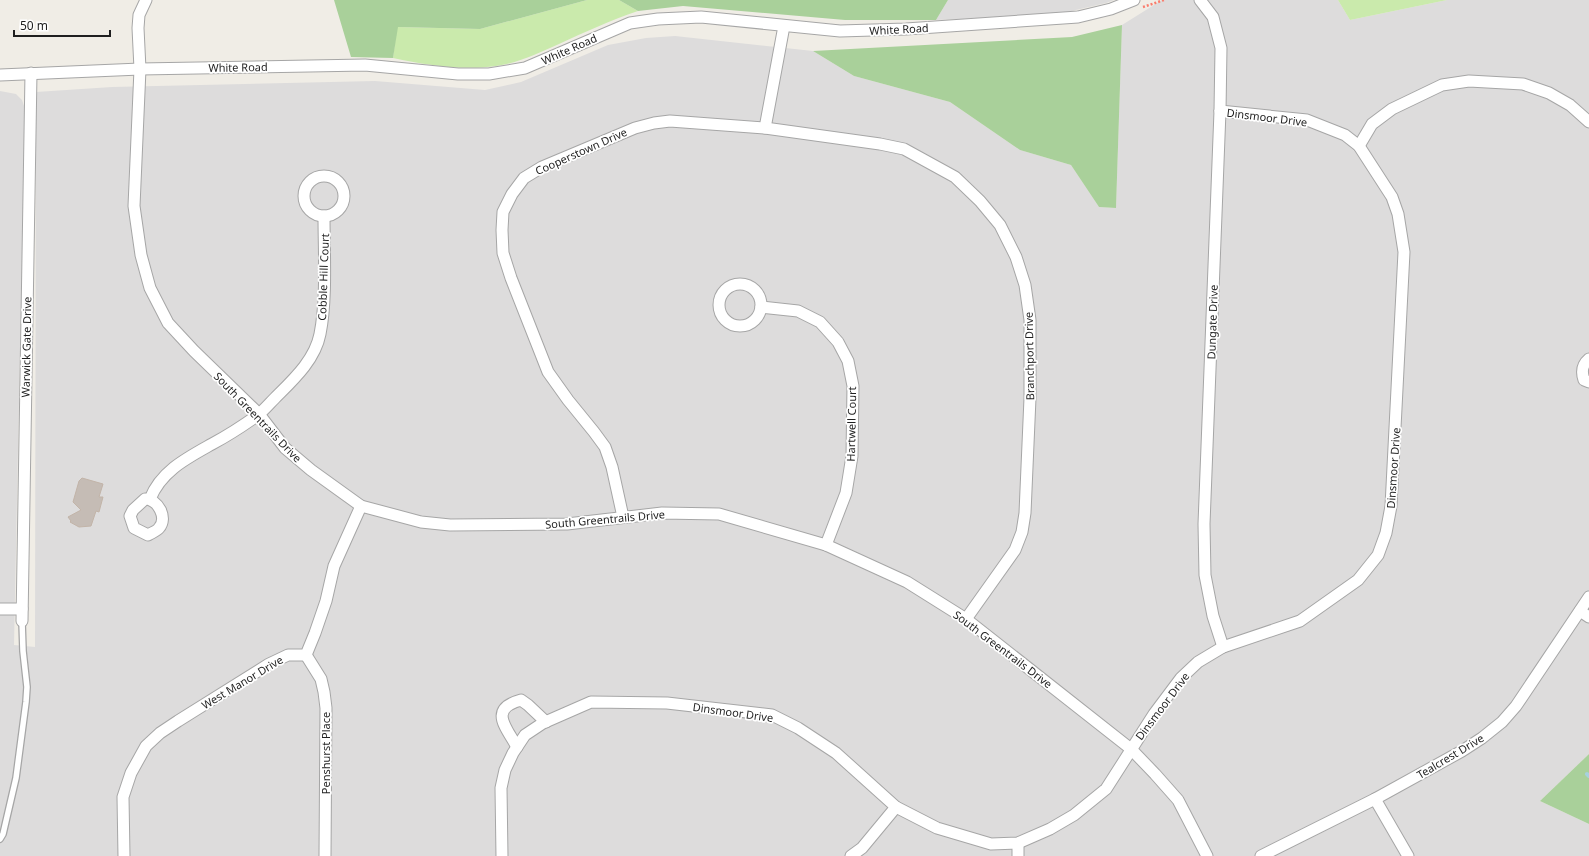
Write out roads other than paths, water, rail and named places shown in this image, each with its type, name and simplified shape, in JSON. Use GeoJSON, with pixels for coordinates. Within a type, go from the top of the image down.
{"type":"FeatureCollection","features":[{"type":"Feature","properties":{"kind":"street","name":"South Greentrails Drive"},"geometry":{"type":"LineString","coordinates":[[146,0],[139,15],[138,28],[140,69],[134,206],[141,255],[150,288],[168,323],[205,362],[259,414],[285,448],[311,470],[362,506],[421,522],[450,525],[567,524],[662,513],[719,514],[826,546],[907,582],[966,619],[1131,749],[1178,800],[1207,856]]}},
{"type":"Feature","properties":{"kind":"street","name":"White Road"},"geometry":{"type":"LineString","coordinates":[[0,75],[140,69],[365,65],[458,74],[489,74],[525,68],[630,23],[658,19],[701,17],[840,31],[930,28],[1078,17],[1111,9],[1134,0]]}},
{"type":"Feature","properties":{"kind":"street","name":"Dungate Drive"},"geometry":{"type":"LineString","coordinates":[[1200,0],[1213,17],[1221,48],[1220,111],[1204,524],[1205,575],[1212,616],[1223,647]]}},
{"type":"Feature","properties":{"kind":"street"},"geometry":{"type":"LineString","coordinates":[[765,128],[784,26]]}},
{"type":"Feature","properties":{"kind":"street","name":"Warwick Gate Drive"},"geometry":{"type":"LineString","coordinates":[[22,621],[31,73]]}},
{"type":"Feature","properties":{"kind":"street"},"geometry":{"type":"LineString","coordinates":[[1359,146],[1372,124],[1392,109],[1442,85],[1469,81],[1524,84],[1549,93],[1570,105],[1589,122]]}},
{"type":"Feature","properties":{"kind":"street","name":"Dinsmoor Drive"},"geometry":{"type":"LineString","coordinates":[[517,747],[525,735],[546,722],[591,702],[667,703],[772,715],[798,728],[836,753],[896,807],[937,828],[991,844],[1018,843],[1050,829],[1074,815],[1106,789],[1154,714],[1181,678],[1198,662],[1223,647],[1300,621],[1358,580],[1378,555],[1386,533],[1391,506],[1404,252],[1398,214],[1392,197],[1359,146],[1345,135],[1307,120],[1220,111]]}},
{"type":"Feature","properties":{"kind":"street","name":"Cooperstown Drive"},"geometry":{"type":"LineString","coordinates":[[622,517],[612,467],[605,447],[548,372],[511,278],[502,253],[503,212],[512,194],[524,178],[542,167],[635,128],[670,121],[765,128]]}},
{"type":"Feature","properties":{"kind":"street","name":"Branchport Drive"},"geometry":{"type":"LineString","coordinates":[[765,128],[880,144],[904,149],[924,159],[955,177],[980,201],[1000,225],[1016,257],[1025,285],[1030,320],[1030,398],[1025,513],[1022,532],[1015,550],[966,619]]}},
{"type":"Feature","properties":{"kind":"street","name":"Cobble Hill Court"},"geometry":{"type":"LineString","coordinates":[[150,499],[154,490],[168,472],[185,459],[218,441],[259,414],[296,377],[312,356],[320,335],[323,308],[324,216]]}},
{"type":"Feature","properties":{"kind":"street","name":"Hartwell Court"},"geometry":{"type":"LineString","coordinates":[[761,308],[798,311],[820,322],[838,342],[848,361],[853,386],[852,456],[846,493],[826,546]]}},
{"type":"Feature","properties":{"kind":"street"},"geometry":{"type":"LineString","coordinates":[[1589,359],[1583,364],[1581,373],[1584,380],[1589,382]]}},
{"type":"Feature","properties":{"kind":"street"},"geometry":{"type":"LineString","coordinates":[[306,655],[326,600],[334,566],[362,506]]}},
{"type":"Feature","properties":{"kind":"street","name":"Tealcrest Drive"},"geometry":{"type":"LineString","coordinates":[[1261,856],[1375,799],[1462,751],[1482,738],[1502,722],[1516,706],[1584,614],[1589,597]]}},
{"type":"Feature","properties":{"kind":"street"},"geometry":{"type":"LineString","coordinates":[[0,609],[22,609]]}},
{"type":"Feature","properties":{"kind":"street","name":"West Manor Drive"},"geometry":{"type":"LineString","coordinates":[[124,856],[123,797],[131,773],[146,746],[160,733],[269,664],[288,655],[306,655]]}},
{"type":"Feature","properties":{"kind":"street","name":"Penshurst Place"},"geometry":{"type":"LineString","coordinates":[[306,655],[321,679],[326,708],[325,856]]}},
{"type":"Feature","properties":{"kind":"street"},"geometry":{"type":"LineString","coordinates":[[502,856],[501,788],[505,770],[517,747],[501,718],[502,711],[506,706],[521,700],[528,704],[546,722]]}},
{"type":"Feature","properties":{"kind":"street"},"geometry":{"type":"LineString","coordinates":[[1375,799],[1408,856]]}},
{"type":"Feature","properties":{"kind":"street"},"geometry":{"type":"LineString","coordinates":[[851,856],[862,848],[896,807]]}},
{"type":"Feature","properties":{"kind":"street"},"geometry":{"type":"LineString","coordinates":[[1018,843],[1018,856]]}},
{"type":"Feature","properties":{"kind":"lane"},"geometry":{"type":"LineString","coordinates":[[0,839],[3,834],[16,778],[26,702],[27,687],[23,651],[22,621]]}}]}
